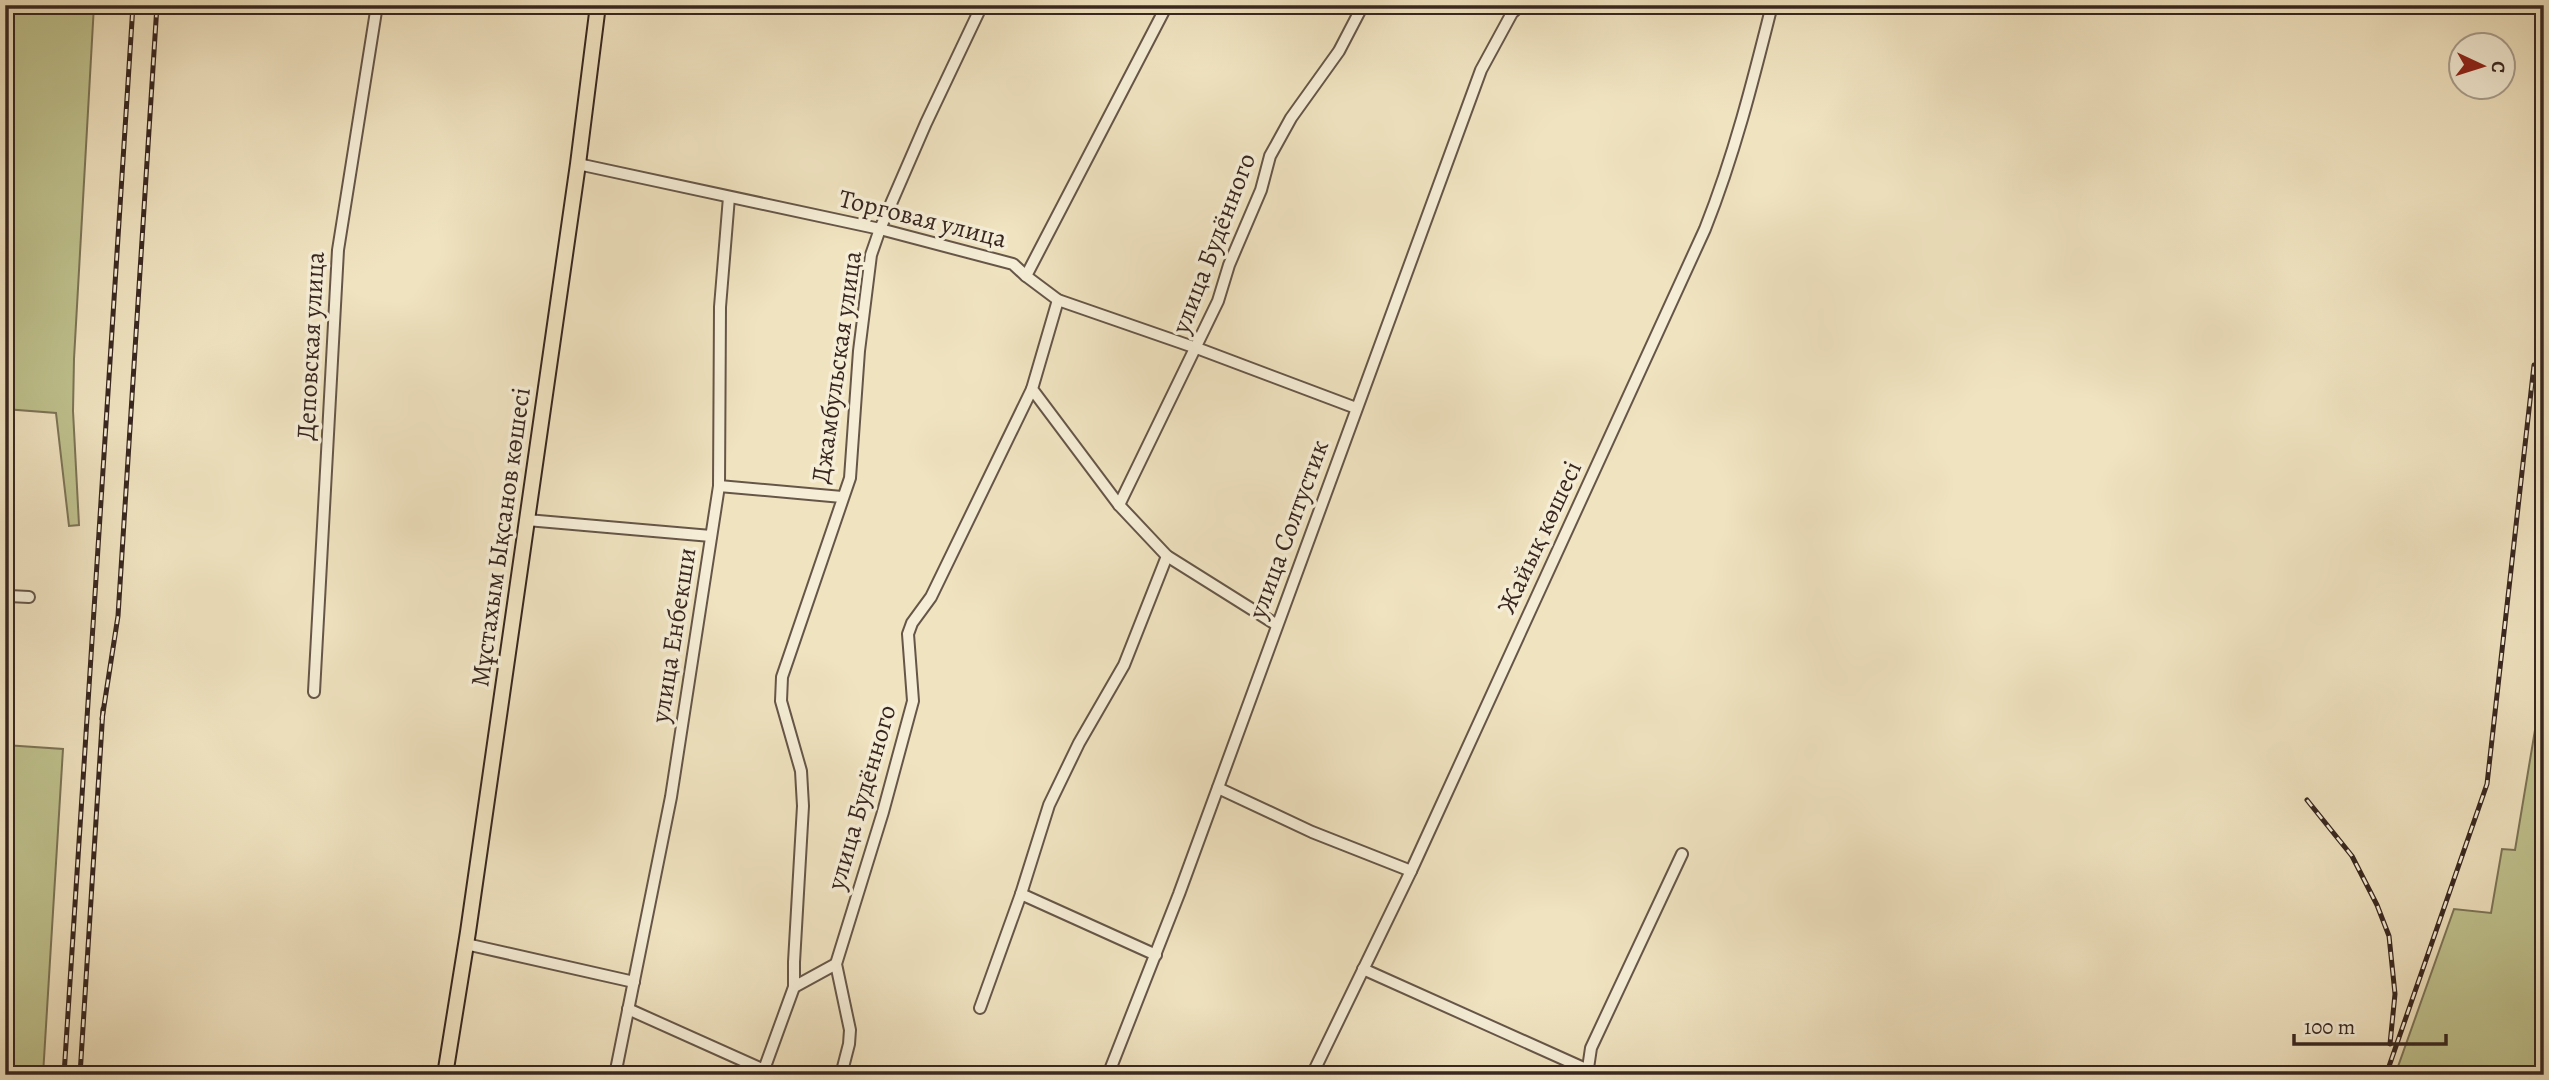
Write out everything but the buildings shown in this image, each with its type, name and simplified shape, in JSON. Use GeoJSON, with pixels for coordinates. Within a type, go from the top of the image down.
{"type":"FeatureCollection","features":[{"type":"Feature","properties":{"kind":"main road","name":"Мұстахым Ықсанов көшесі"},"geometry":{"type":"LineString","coordinates":[[445,1075],[578,164],[598,5]]}},
{"type":"Feature","properties":{"kind":"street","name":"Деповская улица"},"geometry":{"type":"LineString","coordinates":[[314,692],[338,250],[376,5]]}},
{"type":"Feature","properties":{"kind":"street","name":"Джамбульская улица"},"geometry":{"type":"LineString","coordinates":[[763,1072],[794,987],[803,806],[801,771],[781,701],[782,677],[850,478],[859,351],[871,255],[926,123],[982,5]]}},
{"type":"Feature","properties":{"kind":"street"},"geometry":{"type":"LineString","coordinates":[[1026,276],[1167,5]]}},
{"type":"Feature","properties":{"kind":"street","name":"улица Будённого"},"geometry":{"type":"LineString","coordinates":[[1119,505],[1218,301],[1229,265],[1261,190],[1270,156],[1291,118],[1339,51],[1363,5]]}},
{"type":"Feature","properties":{"kind":"street","name":"улица Солтустик"},"geometry":{"type":"LineString","coordinates":[[1108,1075],[1156,955],[1482,70],[1512,13],[1521,5]]}},
{"type":"Feature","properties":{"kind":"street","name":"Жайық көшесі"},"geometry":{"type":"LineString","coordinates":[[1312,1075],[1411,871],[1705,229],[1726,176],[1740,130],[1772,5]]}},
{"type":"Feature","properties":{"kind":"street","name":"Торговая улица"},"geometry":{"type":"LineString","coordinates":[[578,164],[880,229],[1013,264],[1058,300],[1197,348],[1356,408]]}},
{"type":"Feature","properties":{"kind":"street","name":"улица Енбекши"},"geometry":{"type":"LineString","coordinates":[[615,1075],[671,797],[719,486],[720,307],[729,197]]}},
{"type":"Feature","properties":{"kind":"street","name":"улица Будённого"},"geometry":{"type":"LineString","coordinates":[[841,1075],[850,1030],[836,964],[883,812],[913,701],[908,634],[912,623],[931,597],[1032,389],[1058,300]]}},
{"type":"Feature","properties":{"kind":"street"},"geometry":{"type":"LineString","coordinates":[[1032,389],[1119,505],[1167,556],[1277,625]]}},
{"type":"Feature","properties":{"kind":"street"},"geometry":{"type":"LineString","coordinates":[[719,486],[842,497]]}},
{"type":"Feature","properties":{"kind":"street"},"geometry":{"type":"LineString","coordinates":[[527,520],[711,536]]}},
{"type":"Feature","properties":{"kind":"street"},"geometry":{"type":"LineString","coordinates":[[980,1008],[1021,894],[1049,805],[1079,743],[1124,666],[1167,556]]}},
{"type":"Feature","properties":{"kind":"street"},"geometry":{"type":"LineString","coordinates":[[5,606],[9,596],[29,597]]}},
{"type":"Feature","properties":{"kind":"street"},"geometry":{"type":"LineString","coordinates":[[1218,788],[1312,832],[1411,871]]}},
{"type":"Feature","properties":{"kind":"street"},"geometry":{"type":"LineString","coordinates":[[1363,969],[1588,1072],[1591,1048],[1682,854]]}},
{"type":"Feature","properties":{"kind":"street"},"geometry":{"type":"LineString","coordinates":[[1021,894],[1156,955]]}},
{"type":"Feature","properties":{"kind":"street"},"geometry":{"type":"LineString","coordinates":[[466,944],[634,982]]}},
{"type":"Feature","properties":{"kind":"street"},"geometry":{"type":"LineString","coordinates":[[794,987],[836,964]]}},
{"type":"Feature","properties":{"kind":"street"},"geometry":{"type":"LineString","coordinates":[[628,1009],[763,1072]]}},
{"type":"Feature","properties":{"kind":"green space"},"geometry":{"type":"Polygon","coordinates":[[[5,5],[94,5],[74,359],[73,411],[79,525],[69,526],[56,413],[5,409],[5,5]]]}},
{"type":"Feature","properties":{"kind":"green space"},"geometry":{"type":"Polygon","coordinates":[[[2544,676],[2544,1075],[2395,1075],[2454,909],[2491,913],[2502,849],[2515,850],[2544,676]]]}},
{"type":"Feature","properties":{"kind":"green space"},"geometry":{"type":"Polygon","coordinates":[[[5,745],[63,749],[43,1075],[5,1075],[5,745]]]}},
{"type":"Feature","properties":{"kind":"railway"},"geometry":{"type":"LineString","coordinates":[[64,1075],[133,5]]}},
{"type":"Feature","properties":{"kind":"railway"},"geometry":{"type":"LineString","coordinates":[[102,719],[118,616],[157,5]]}},
{"type":"Feature","properties":{"kind":"railway"},"geometry":{"type":"LineString","coordinates":[[2386,1075],[2487,784],[2534,365]]}},
{"type":"Feature","properties":{"kind":"railway"},"geometry":{"type":"LineString","coordinates":[[80,1075],[103,709]]}},
{"type":"Feature","properties":{"kind":"railway"},"geometry":{"type":"LineString","coordinates":[[2307,800],[2352,856],[2377,905],[2389,936],[2395,994],[2390,1044]]}}]}
